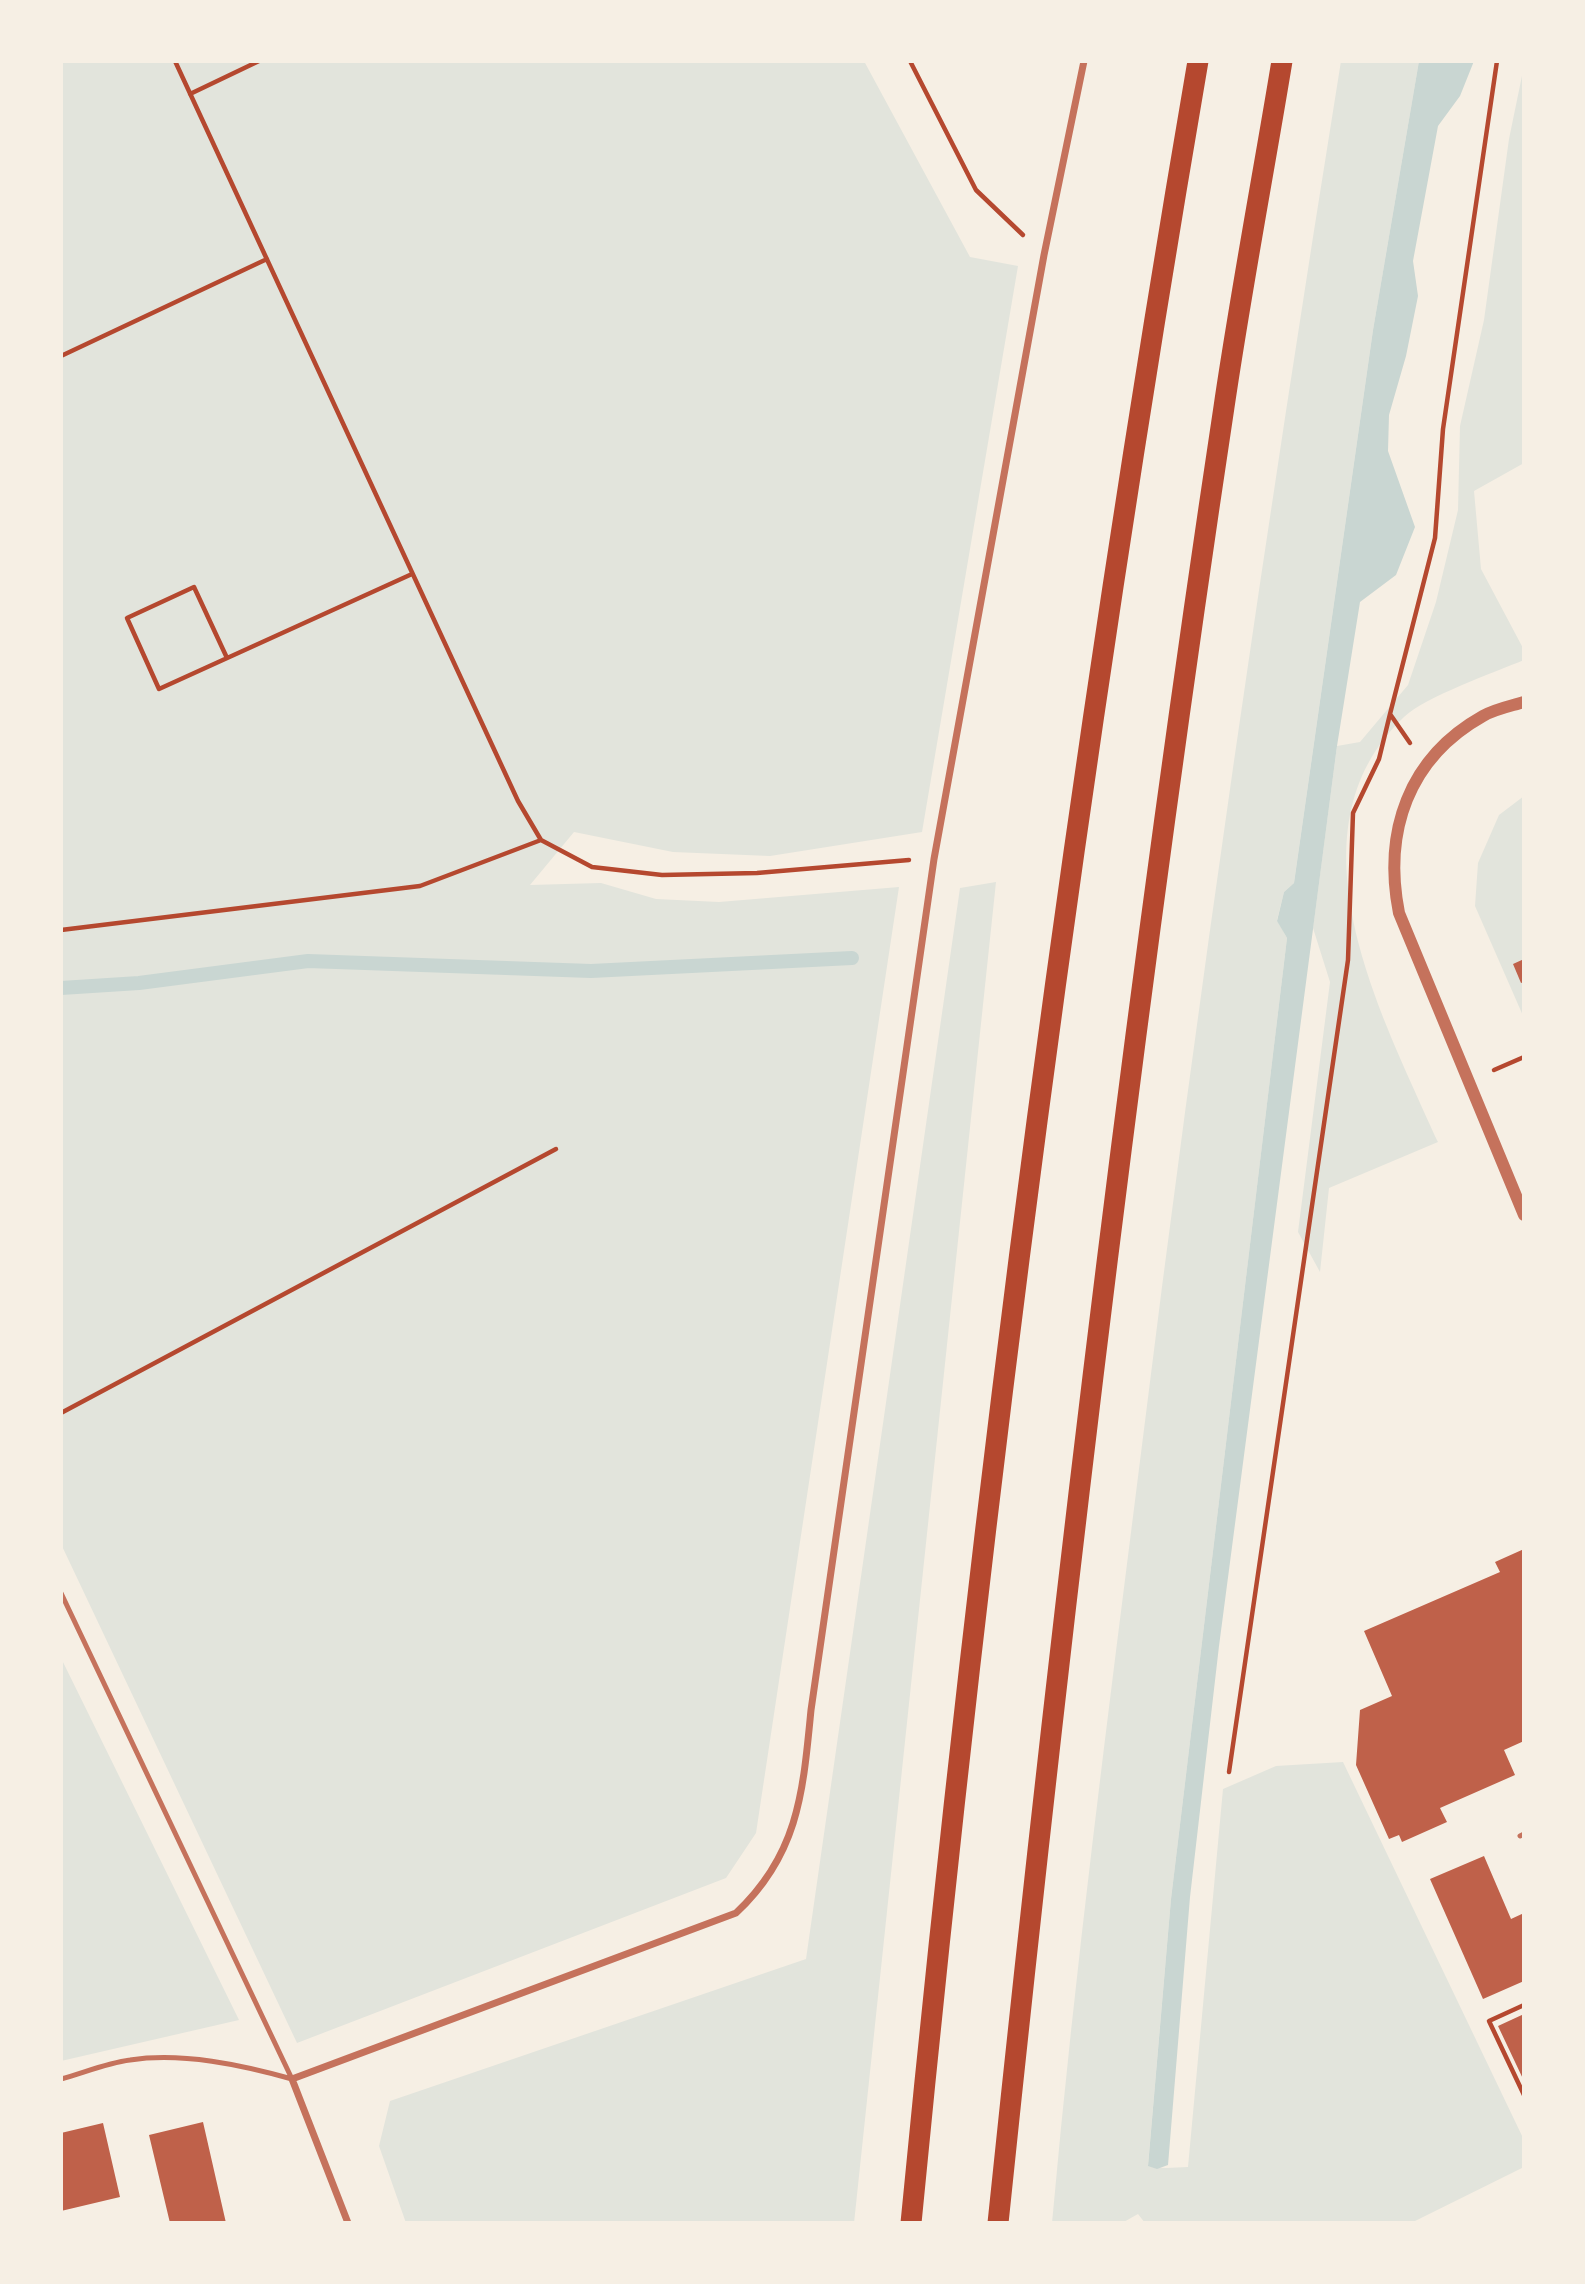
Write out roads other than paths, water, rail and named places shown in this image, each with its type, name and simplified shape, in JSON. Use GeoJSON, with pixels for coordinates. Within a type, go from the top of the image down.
{"type":"FeatureCollection","features":[{"type":"Feature","properties":{"kind":"highway"},"geometry":{"type":"LineString","coordinates":[[911,2223],[945,1870],[1042,1081],[1146,362],[1198,61]]}},
{"type":"Feature","properties":{"kind":"highway"},"geometry":{"type":"LineString","coordinates":[[998,2223],[1033,1888],[1121,1151],[1224,404],[1282,61]]}},
{"type":"Feature","properties":{"kind":"street"},"geometry":{"type":"LineString","coordinates":[[348,2223],[292,2079],[736,1913],[761,1890],[789,1841],[803,1795],[815,1682],[934,859],[1044,255],[1084,61]]}},
{"type":"Feature","properties":{"kind":"street"},"geometry":{"type":"LineString","coordinates":[[1524,702],[1486,714],[1461,730],[1424,768],[1400,813],[1393,850],[1393,886],[1399,913],[1524,1215]]}},
{"type":"Feature","properties":{"kind":"lane"},"geometry":{"type":"LineString","coordinates":[[61,1593],[292,2079]]}},
{"type":"Feature","properties":{"kind":"lane"},"geometry":{"type":"LineString","coordinates":[[61,2079],[130,2060],[192,2060],[243,2065],[292,2079]]}},
{"type":"Feature","properties":{"kind":"waterway"},"geometry":{"type":"LineString","coordinates":[[61,988],[139,983],[308,961],[591,971],[852,958]]}}]}
